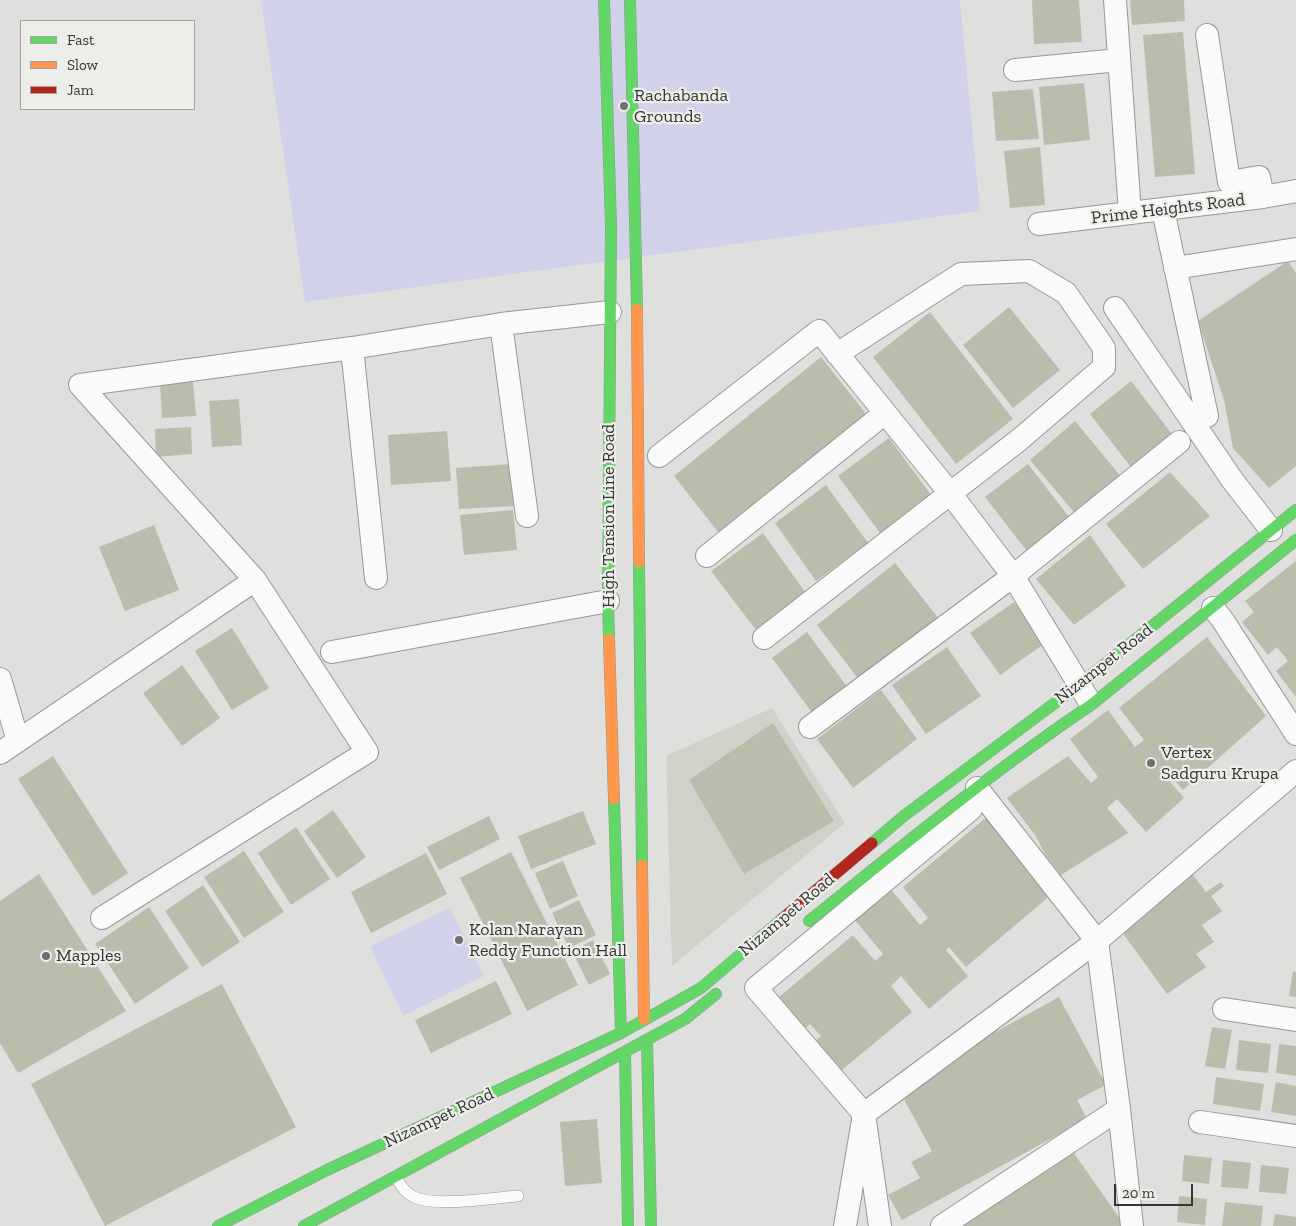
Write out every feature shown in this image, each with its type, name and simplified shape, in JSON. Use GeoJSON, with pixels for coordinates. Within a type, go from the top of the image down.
{"type":"FeatureCollection","features":[{"type":"Feature","properties":{"kind":"main road","name":"High Tension Line Road"},"geometry":{"type":"LineString","coordinates":[[604,0],[611,225],[608,601],[626,723],[644,1019]]}},
{"type":"Feature","properties":{"kind":"main road","name":"High Tension Line Road"},"geometry":{"type":"LineString","coordinates":[[621,1033],[636,224],[630,0]]}},
{"type":"Feature","properties":{"kind":"main road","name":"Nizampet Road"},"geometry":{"type":"LineString","coordinates":[[218,1226],[327,1170],[621,1033],[701,988],[905,815],[1079,685],[1296,510]]}},
{"type":"Feature","properties":{"kind":"main road","name":"Nizampet Road"},"geometry":{"type":"LineString","coordinates":[[802,926],[981,793],[1057,728],[1216,612],[1296,540]]}},
{"type":"Feature","properties":{"kind":"main road","name":"Nizampet Road"},"geometry":{"type":"LineString","coordinates":[[304,1226],[685,1019],[724,988]]}},
{"type":"Feature","properties":{"kind":"main road"},"geometry":{"type":"LineString","coordinates":[[647,1040],[651,1226]]}},
{"type":"Feature","properties":{"kind":"main road"},"geometry":{"type":"LineString","coordinates":[[625,1052],[628,1226]]}},
{"type":"Feature","properties":{"kind":"main road"},"geometry":{"type":"LineString","coordinates":[[625,1083],[648,1081]]}},
{"type":"Feature","properties":{"kind":"street"},"geometry":{"type":"LineString","coordinates":[[1115,0],[1130,213]]}},
{"type":"Feature","properties":{"kind":"street"},"geometry":{"type":"LineString","coordinates":[[1207,35],[1229,182],[1260,177],[1262,197]]}},
{"type":"Feature","properties":{"kind":"street"},"geometry":{"type":"LineString","coordinates":[[1015,70],[1119,60]]}},
{"type":"Feature","properties":{"kind":"street","name":"Prime Heights Road"},"geometry":{"type":"LineString","coordinates":[[1039,224],[1296,192]]}},
{"type":"Feature","properties":{"kind":"street"},"geometry":{"type":"LineString","coordinates":[[1163,210],[1207,416]]}},
{"type":"Feature","properties":{"kind":"street"},"geometry":{"type":"LineString","coordinates":[[1175,268],[1296,248]]}},
{"type":"Feature","properties":{"kind":"street"},"geometry":{"type":"LineString","coordinates":[[764,638],[1019,440],[1104,366],[1104,348],[1066,293],[1028,270],[962,274],[837,354]]}},
{"type":"Feature","properties":{"kind":"street"},"geometry":{"type":"LineString","coordinates":[[1115,308],[1233,481],[1272,530]]}},
{"type":"Feature","properties":{"kind":"street"},"geometry":{"type":"LineString","coordinates":[[102,918],[367,752],[255,580],[80,385],[352,348],[501,324],[610,312]]}},
{"type":"Feature","properties":{"kind":"street"},"geometry":{"type":"LineString","coordinates":[[501,324],[527,516]]}},
{"type":"Feature","properties":{"kind":"street"},"geometry":{"type":"LineString","coordinates":[[659,456],[819,332],[950,493],[1013,576],[1091,705]]}},
{"type":"Feature","properties":{"kind":"street"},"geometry":{"type":"LineString","coordinates":[[352,348],[376,578]]}},
{"type":"Feature","properties":{"kind":"street"},"geometry":{"type":"LineString","coordinates":[[707,556],[885,413]]}},
{"type":"Feature","properties":{"kind":"street"},"geometry":{"type":"LineString","coordinates":[[810,727],[1013,576],[1179,442]]}},
{"type":"Feature","properties":{"kind":"street"},"geometry":{"type":"LineString","coordinates":[[880,1226],[864,1114],[756,988],[981,793],[1216,612],[1296,554]]}},
{"type":"Feature","properties":{"kind":"street"},"geometry":{"type":"LineString","coordinates":[[0,679],[9,747],[255,580]]}},
{"type":"Feature","properties":{"kind":"street"},"geometry":{"type":"LineString","coordinates":[[332,652],[608,601]]}},
{"type":"Feature","properties":{"kind":"street"},"geometry":{"type":"LineString","coordinates":[[1216,612],[1296,734]]}},
{"type":"Feature","properties":{"kind":"street"},"geometry":{"type":"LineString","coordinates":[[845,1226],[864,1114],[1097,942],[1296,771]]}},
{"type":"Feature","properties":{"kind":"street"},"geometry":{"type":"LineString","coordinates":[[981,793],[1097,942],[1119,1108],[1132,1226]]}},
{"type":"Feature","properties":{"kind":"street"},"geometry":{"type":"LineString","coordinates":[[1224,1009],[1296,1020]]}},
{"type":"Feature","properties":{"kind":"street"},"geometry":{"type":"LineString","coordinates":[[942,1226],[1119,1108]]}},
{"type":"Feature","properties":{"kind":"street"},"geometry":{"type":"LineString","coordinates":[[1200,1122],[1296,1136]]}},
{"type":"Feature","properties":{"kind":"lane"},"geometry":{"type":"LineString","coordinates":[[396,1177],[402,1188],[414,1197],[434,1202],[518,1196]]}},
{"type":"Feature","properties":{"kind":"shaded area","name":"Rachabanda Grounds"},"geometry":{"type":"Polygon","coordinates":[[[261,0],[960,0],[980,211],[305,302],[261,0]]]}},
{"type":"Feature","properties":{"kind":"shaded area"},"geometry":{"type":"Polygon","coordinates":[[[772,708],[845,823],[672,966],[666,756],[772,708]]]}},
{"type":"Feature","properties":{"kind":"shaded area"},"geometry":{"type":"Polygon","coordinates":[[[450,908],[484,976],[403,1016],[370,946],[450,908]]]}},
{"type":"Feature","properties":{"kind":"building"},"geometry":{"type":"Polygon","coordinates":[[[1032,0],[1079,0],[1082,42],[1034,44],[1032,0]]]}},
{"type":"Feature","properties":{"kind":"building"},"geometry":{"type":"Polygon","coordinates":[[[1130,0],[1184,0],[1185,21],[1132,25],[1130,0]]]}},
{"type":"Feature","properties":{"kind":"building"},"geometry":{"type":"Polygon","coordinates":[[[1183,32],[1195,174],[1155,177],[1143,35],[1183,32]]]}},
{"type":"Feature","properties":{"kind":"building"},"geometry":{"type":"Polygon","coordinates":[[[1084,83],[1090,140],[1044,145],[1039,87],[1084,83]]]}},
{"type":"Feature","properties":{"kind":"building"},"geometry":{"type":"Polygon","coordinates":[[[1033,89],[1039,139],[996,141],[992,92],[1033,89]]]}},
{"type":"Feature","properties":{"kind":"building"},"geometry":{"type":"Polygon","coordinates":[[[1040,147],[1045,205],[1010,208],[1004,151],[1040,147]]]}},
{"type":"Feature","properties":{"kind":"building"},"geometry":{"type":"Polygon","coordinates":[[[1288,261],[1296,273],[1296,466],[1269,488],[1233,448],[1224,400],[1198,321],[1288,261]]]}},
{"type":"Feature","properties":{"kind":"building"},"geometry":{"type":"Polygon","coordinates":[[[1009,307],[1060,370],[1013,408],[963,345],[1009,307]]]}},
{"type":"Feature","properties":{"kind":"building"},"geometry":{"type":"Polygon","coordinates":[[[930,312],[1013,419],[956,464],[873,357],[930,312]]]}},
{"type":"Feature","properties":{"kind":"building"},"geometry":{"type":"Polygon","coordinates":[[[821,357],[870,419],[722,537],[674,476],[821,357]]]}},
{"type":"Feature","properties":{"kind":"building"},"geometry":{"type":"Polygon","coordinates":[[[1131,381],[1175,438],[1133,470],[1090,414],[1131,381]]]}},
{"type":"Feature","properties":{"kind":"building"},"geometry":{"type":"Polygon","coordinates":[[[193,382],[196,416],[162,418],[160,384],[193,382]]]}},
{"type":"Feature","properties":{"kind":"building"},"geometry":{"type":"Polygon","coordinates":[[[239,399],[242,445],[212,447],[209,401],[239,399]]]}},
{"type":"Feature","properties":{"kind":"building"},"geometry":{"type":"Polygon","coordinates":[[[1075,421],[1123,479],[1078,517],[1030,460],[1075,421]]]}},
{"type":"Feature","properties":{"kind":"building"},"geometry":{"type":"Polygon","coordinates":[[[191,427],[192,454],[156,457],[155,429],[191,427]]]}},
{"type":"Feature","properties":{"kind":"building"},"geometry":{"type":"Polygon","coordinates":[[[447,431],[451,481],[391,485],[388,435],[447,431]]]}},
{"type":"Feature","properties":{"kind":"building"},"geometry":{"type":"Polygon","coordinates":[[[889,438],[931,495],[880,533],[838,476],[889,438]]]}},
{"type":"Feature","properties":{"kind":"building"},"geometry":{"type":"Polygon","coordinates":[[[512,464],[515,506],[459,509],[456,468],[512,464]]]}},
{"type":"Feature","properties":{"kind":"building"},"geometry":{"type":"Polygon","coordinates":[[[1028,464],[1073,522],[1030,555],[985,497],[1028,464]]]}},
{"type":"Feature","properties":{"kind":"building"},"geometry":{"type":"Polygon","coordinates":[[[1170,472],[1210,516],[1143,569],[1106,524],[1170,472]]]}},
{"type":"Feature","properties":{"kind":"building"},"geometry":{"type":"Polygon","coordinates":[[[826,485],[868,543],[816,581],[775,523],[826,485]]]}},
{"type":"Feature","properties":{"kind":"building"},"geometry":{"type":"Polygon","coordinates":[[[513,510],[517,550],[464,555],[460,515],[513,510]]]}},
{"type":"Feature","properties":{"kind":"building"},"geometry":{"type":"Polygon","coordinates":[[[154,525],[179,590],[125,611],[99,547],[154,525]]]}},
{"type":"Feature","properties":{"kind":"building"},"geometry":{"type":"Polygon","coordinates":[[[763,533],[805,592],[756,630],[711,571],[763,533]]]}},
{"type":"Feature","properties":{"kind":"building"},"geometry":{"type":"Polygon","coordinates":[[[1090,535],[1126,586],[1074,625],[1036,579],[1090,535]]]}},
{"type":"Feature","properties":{"kind":"building","name":"Vertex Sadguru Krupa"},"geometry":{"type":"Polygon","coordinates":[[[1296,561],[1296,697],[1276,671],[1288,661],[1277,647],[1268,655],[1242,622],[1254,612],[1245,601],[1296,561]]]}},
{"type":"Feature","properties":{"kind":"building"},"geometry":{"type":"Polygon","coordinates":[[[895,563],[939,619],[860,681],[817,625],[895,563]]]}},
{"type":"Feature","properties":{"kind":"building"},"geometry":{"type":"Polygon","coordinates":[[[1014,602],[1044,644],[1000,675],[970,633],[1014,602]]]}},
{"type":"Feature","properties":{"kind":"building"},"geometry":{"type":"Polygon","coordinates":[[[232,628],[269,688],[232,710],[195,651],[232,628]]]}},
{"type":"Feature","properties":{"kind":"building"},"geometry":{"type":"Polygon","coordinates":[[[807,632],[848,688],[813,714],[772,658],[807,632]]]}},
{"type":"Feature","properties":{"kind":"building","name":"Vertex Sadguru Krupa"},"geometry":{"type":"Polygon","coordinates":[[[1207,637],[1266,716],[1183,790],[1165,770],[1162,772],[1184,798],[1146,832],[1117,799],[1107,808],[1128,833],[1061,875],[1046,856],[1035,835],[1007,798],[1068,756],[1091,783],[1098,777],[1070,739],[1108,710],[1135,747],[1144,740],[1119,708],[1207,637]]]}},
{"type":"Feature","properties":{"kind":"building"},"geometry":{"type":"Polygon","coordinates":[[[947,647],[981,696],[926,734],[892,685],[947,647]]]}},
{"type":"Feature","properties":{"kind":"building"},"geometry":{"type":"Polygon","coordinates":[[[182,665],[220,718],[182,746],[143,693],[182,665]]]}},
{"type":"Feature","properties":{"kind":"building"},"geometry":{"type":"Polygon","coordinates":[[[881,690],[917,739],[853,788],[817,739],[881,690]]]}},
{"type":"Feature","properties":{"kind":"building"},"geometry":{"type":"Polygon","coordinates":[[[773,723],[834,821],[744,874],[689,780],[773,723]]]}},
{"type":"Feature","properties":{"kind":"building"},"geometry":{"type":"Polygon","coordinates":[[[53,756],[128,873],[93,896],[18,779],[53,756]]]}},
{"type":"Feature","properties":{"kind":"building"},"geometry":{"type":"Polygon","coordinates":[[[333,810],[366,857],[337,878],[304,831],[333,810]]]}},
{"type":"Feature","properties":{"kind":"building"},"geometry":{"type":"Polygon","coordinates":[[[583,811],[596,844],[531,869],[518,836],[583,811]]]}},
{"type":"Feature","properties":{"kind":"building"},"geometry":{"type":"Polygon","coordinates":[[[489,816],[500,839],[439,870],[427,847],[489,816]]]}},
{"type":"Feature","properties":{"kind":"building"},"geometry":{"type":"Polygon","coordinates":[[[988,816],[1053,893],[966,967],[949,947],[946,950],[968,976],[929,1009],[901,976],[891,986],[912,1012],[837,1074],[812,1044],[821,1036],[810,1024],[800,1033],[773,1002],[853,935],[875,961],[883,954],[854,919],[890,888],[920,925],[928,918],[903,887],[988,816]]]}},
{"type":"Feature","properties":{"kind":"building"},"geometry":{"type":"Polygon","coordinates":[[[296,827],[330,879],[291,905],[258,853],[296,827]]]}},
{"type":"Feature","properties":{"kind":"building"},"geometry":{"type":"Polygon","coordinates":[[[244,851],[284,912],[244,938],[204,877],[244,851]]]}},
{"type":"Feature","properties":{"kind":"building"},"geometry":{"type":"Polygon","coordinates":[[[511,852],[578,985],[527,1011],[460,878],[511,852]]]}},
{"type":"Feature","properties":{"kind":"building"},"geometry":{"type":"Polygon","coordinates":[[[426,853],[447,894],[371,933],[351,892],[426,853]]]}},
{"type":"Feature","properties":{"kind":"building"},"geometry":{"type":"Polygon","coordinates":[[[563,861],[578,896],[550,909],[535,873],[563,861]]]}},
{"type":"Feature","properties":{"kind":"building"},"geometry":{"type":"Polygon","coordinates":[[[1191,872],[1206,892],[1221,882],[1224,886],[1211,896],[1222,911],[1202,925],[1214,942],[1196,954],[1206,967],[1167,994],[1119,928],[1191,872]]]}},
{"type":"Feature","properties":{"kind":"building","name":"Mapples"},"geometry":{"type":"Polygon","coordinates":[[[39,874],[126,1011],[18,1073],[0,1043],[0,901],[39,874]]]}},
{"type":"Feature","properties":{"kind":"building"},"geometry":{"type":"Polygon","coordinates":[[[203,885],[240,942],[202,967],[165,911],[203,885]]]}},
{"type":"Feature","properties":{"kind":"building"},"geometry":{"type":"Polygon","coordinates":[[[579,900],[596,935],[569,948],[552,913],[579,900]]]}},
{"type":"Feature","properties":{"kind":"building"},"geometry":{"type":"Polygon","coordinates":[[[149,907],[189,968],[135,1004],[95,944],[149,907]]]}},
{"type":"Feature","properties":{"kind":"building"},"geometry":{"type":"Polygon","coordinates":[[[593,940],[610,974],[589,985],[572,951],[593,940]]]}},
{"type":"Feature","properties":{"kind":"building"},"geometry":{"type":"Polygon","coordinates":[[[1293,971],[1296,972],[1296,997],[1289,996],[1293,971]]]}},
{"type":"Feature","properties":{"kind":"building"},"geometry":{"type":"Polygon","coordinates":[[[496,981],[512,1014],[431,1053],[415,1020],[496,981]]]}},
{"type":"Feature","properties":{"kind":"building"},"geometry":{"type":"Polygon","coordinates":[[[222,984],[296,1127],[105,1226],[31,1084],[222,984]]]}},
{"type":"Feature","properties":{"kind":"building"},"geometry":{"type":"Polygon","coordinates":[[[1059,997],[1106,1085],[1077,1100],[1087,1119],[902,1220],[888,1195],[920,1178],[911,1162],[932,1151],[900,1092],[953,1063],[950,1057],[1059,997]]]}},
{"type":"Feature","properties":{"kind":"building"},"geometry":{"type":"Polygon","coordinates":[[[1212,1027],[1232,1030],[1225,1069],[1205,1066],[1212,1027]]]}},
{"type":"Feature","properties":{"kind":"building"},"geometry":{"type":"Polygon","coordinates":[[[1239,1040],[1271,1044],[1268,1073],[1236,1070],[1239,1040]]]}},
{"type":"Feature","properties":{"kind":"building"},"geometry":{"type":"Polygon","coordinates":[[[1279,1044],[1296,1046],[1296,1076],[1276,1073],[1279,1044]]]}},
{"type":"Feature","properties":{"kind":"building"},"geometry":{"type":"Polygon","coordinates":[[[1216,1077],[1264,1084],[1260,1111],[1213,1104],[1216,1077]]]}},
{"type":"Feature","properties":{"kind":"building"},"geometry":{"type":"Polygon","coordinates":[[[1276,1082],[1296,1086],[1296,1116],[1271,1112],[1276,1082]]]}},
{"type":"Feature","properties":{"kind":"building"},"geometry":{"type":"Polygon","coordinates":[[[597,1119],[602,1183],[565,1186],[560,1122],[597,1119]]]}},
{"type":"Feature","properties":{"kind":"building"},"geometry":{"type":"Polygon","coordinates":[[[1069,1146],[1125,1226],[957,1226],[1069,1146]]]}},
{"type":"Feature","properties":{"kind":"building"},"geometry":{"type":"Polygon","coordinates":[[[1184,1155],[1212,1158],[1209,1184],[1182,1181],[1184,1155]]]}},
{"type":"Feature","properties":{"kind":"building"},"geometry":{"type":"Polygon","coordinates":[[[1223,1160],[1251,1163],[1248,1189],[1221,1187],[1223,1160]]]}},
{"type":"Feature","properties":{"kind":"building"},"geometry":{"type":"Polygon","coordinates":[[[1261,1165],[1289,1168],[1286,1194],[1259,1192],[1261,1165]]]}},
{"type":"Feature","properties":{"kind":"building"},"geometry":{"type":"Polygon","coordinates":[[[1179,1196],[1207,1199],[1205,1225],[1177,1222],[1179,1196]]]}},
{"type":"Feature","properties":{"kind":"building"},"geometry":{"type":"Polygon","coordinates":[[[1225,1202],[1263,1206],[1261,1226],[1222,1226],[1225,1202]]]}},
{"type":"Feature","properties":{"kind":"building"},"geometry":{"type":"Polygon","coordinates":[[[1275,1214],[1296,1217],[1296,1226],[1273,1226],[1275,1214]]]}},
{"type":"Feature","properties":{"kind":"traffic: fast"},"geometry":{"type":"LineString","coordinates":[[604,0],[611,225],[609,639]]}},
{"type":"Feature","properties":{"kind":"traffic: fast"},"geometry":{"type":"LineString","coordinates":[[630,0],[637,309]]}},
{"type":"Feature","properties":{"kind":"traffic: fast"},"geometry":{"type":"LineString","coordinates":[[872,843],[905,815],[1079,685],[1296,510]]}},
{"type":"Feature","properties":{"kind":"traffic: fast"},"geometry":{"type":"LineString","coordinates":[[809,921],[983,783],[1091,705],[1296,540]]}},
{"type":"Feature","properties":{"kind":"traffic: fast"},"geometry":{"type":"LineString","coordinates":[[639,562],[642,865]]}},
{"type":"Feature","properties":{"kind":"traffic: fast"},"geometry":{"type":"LineString","coordinates":[[614,799],[621,1033]]}},
{"type":"Feature","properties":{"kind":"traffic: fast"},"geometry":{"type":"LineString","coordinates":[[218,1226],[327,1170],[621,1033],[701,988],[782,919]]}},
{"type":"Feature","properties":{"kind":"traffic: fast"},"geometry":{"type":"LineString","coordinates":[[304,1226],[685,1019],[716,994]]}},
{"type":"Feature","properties":{"kind":"traffic: fast"},"geometry":{"type":"LineString","coordinates":[[647,1040],[651,1226]]}},
{"type":"Feature","properties":{"kind":"traffic: fast"},"geometry":{"type":"LineString","coordinates":[[625,1052],[628,1226]]}},
{"type":"Feature","properties":{"kind":"traffic: slow"},"geometry":{"type":"LineString","coordinates":[[637,309],[639,562]]}},
{"type":"Feature","properties":{"kind":"traffic: slow"},"geometry":{"type":"LineString","coordinates":[[609,639],[614,799]]}},
{"type":"Feature","properties":{"kind":"traffic: slow"},"geometry":{"type":"LineString","coordinates":[[642,865],[644,1019]]}},
{"type":"Feature","properties":{"kind":"traffic: jam"},"geometry":{"type":"LineString","coordinates":[[782,919],[872,843]]}},
{"type":"Feature","properties":{"kind":"place","name":"Rachabanda Grounds"},"geometry":{"type":"Point","coordinates":[624,106]}},
{"type":"Feature","properties":{"kind":"place","name":"Vertex Sadguru Krupa"},"geometry":{"type":"Point","coordinates":[1151,763]}},
{"type":"Feature","properties":{"kind":"place","name":"Kolan Narayan Reddy Function Hall"},"geometry":{"type":"Point","coordinates":[459,940]}},
{"type":"Feature","properties":{"kind":"place","name":"Mapples"},"geometry":{"type":"Point","coordinates":[46,956]}}]}
